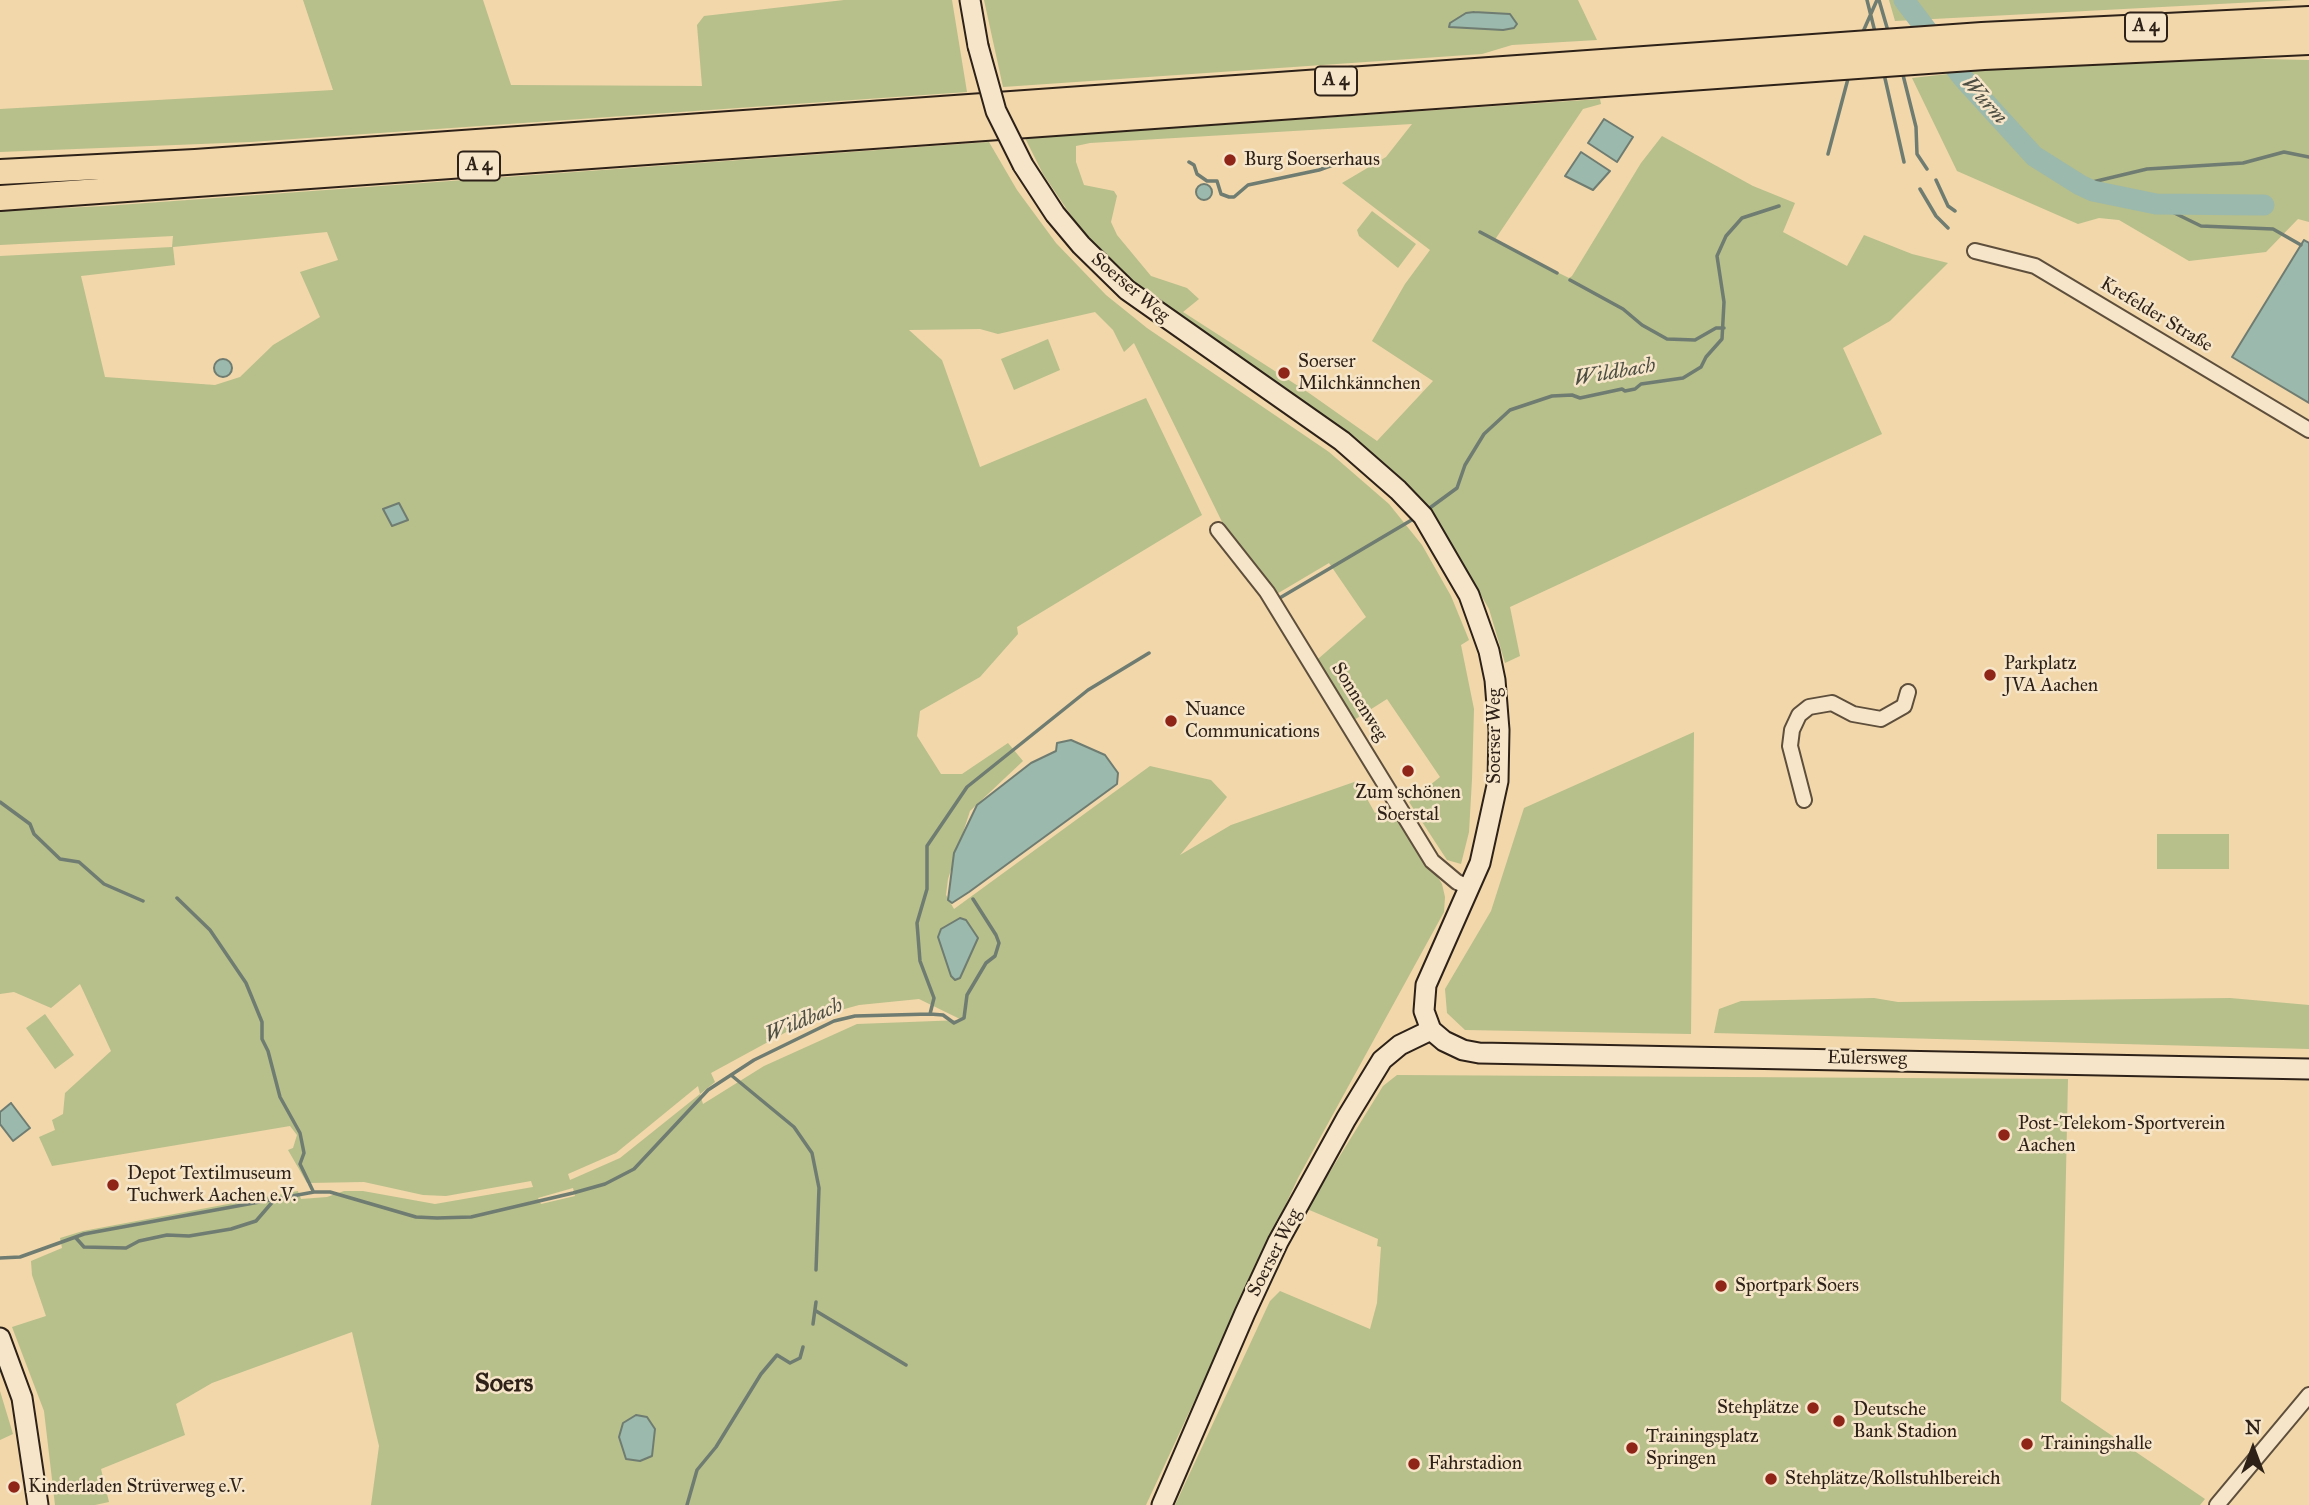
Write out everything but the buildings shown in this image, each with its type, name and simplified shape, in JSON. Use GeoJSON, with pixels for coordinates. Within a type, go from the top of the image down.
{"type":"FeatureCollection","features":[{"type":"Feature","properties":{"kind":"highway","name":"A 4"},"geometry":{"type":"LineString","coordinates":[[0,172],[1602,73],[2309,19]]}},
{"type":"Feature","properties":{"kind":"highway","name":"A 4"},"geometry":{"type":"LineString","coordinates":[[1983,46],[2309,42]]}},
{"type":"Feature","properties":{"kind":"highway","name":"A 4"},"geometry":{"type":"LineString","coordinates":[[0,198],[200,187],[1602,73]]}},
{"type":"Feature","properties":{"kind":"main road","name":"Soerser Weg"},"geometry":{"type":"LineString","coordinates":[[970,0],[978,46],[996,111],[1023,165],[1055,214],[1081,245],[1127,290],[1342,441],[1417,509],[1469,595],[1489,650],[1497,692],[1498,781],[1489,833],[1471,888],[1426,985],[1424,1011],[1431,1030],[1407,1040],[1382,1060],[1346,1119],[1278,1242],[1162,1505]]}},
{"type":"Feature","properties":{"kind":"main road","name":"Eulersweg"},"geometry":{"type":"LineString","coordinates":[[1431,1030],[1456,1047],[1479,1053],[2309,1069]]}},
{"type":"Feature","properties":{"kind":"main road"},"geometry":{"type":"LineString","coordinates":[[0,1338],[22,1398],[38,1505]]}},
{"type":"Feature","properties":{"kind":"street","name":"Krefelder Straße"},"geometry":{"type":"LineString","coordinates":[[1975,251],[2035,266],[2309,430]]}},
{"type":"Feature","properties":{"kind":"street","name":"Sonnenweg"},"geometry":{"type":"LineString","coordinates":[[1217,530],[1267,592],[1432,861],[1457,882],[1471,888]]}},
{"type":"Feature","properties":{"kind":"street"},"geometry":{"type":"LineString","coordinates":[[1804,800],[1790,746],[1792,730],[1799,715],[1809,707],[1832,703],[1853,714],[1881,719],[1904,706],[1908,692]]}},
{"type":"Feature","properties":{"kind":"street"},"geometry":{"type":"LineString","coordinates":[[2217,1505],[2309,1395]]}},
{"type":"Feature","properties":{"kind":"green space"},"geometry":{"type":"Polygon","coordinates":[[[303,0],[483,0],[511,85],[702,86],[697,25],[704,16],[844,0],[952,0],[967,92],[251,142],[0,152],[0,109],[333,90],[303,0]]]}},
{"type":"Feature","properties":{"kind":"green space"},"geometry":{"type":"Polygon","coordinates":[[[984,0],[1578,0],[1597,40],[1512,45],[1482,54],[1003,87],[984,0]]]}},
{"type":"Feature","properties":{"kind":"green space"},"geometry":{"type":"Polygon","coordinates":[[[1889,0],[2295,0],[1895,21],[1889,0]]]}},
{"type":"Feature","properties":{"kind":"green space"},"geometry":{"type":"Polygon","coordinates":[[[2219,58],[2309,60],[2309,222],[2298,219],[2266,252],[2189,261],[2119,220],[2099,218],[2078,224],[1957,171],[1912,78],[1985,70],[2219,58]]]}},
{"type":"Feature","properties":{"kind":"green space"},"geometry":{"type":"Polygon","coordinates":[[[1600,99],[1601,104],[1583,109],[1494,241],[1569,278],[1641,163],[1662,136],[1753,186],[1795,203],[1783,232],[1847,266],[1864,235],[1912,254],[1948,263],[1890,321],[1843,348],[1882,434],[1510,607],[1520,656],[1505,663],[1489,609],[1430,507],[1372,453],[1141,289],[1112,265],[1076,223],[1043,174],[1025,138],[1600,99]],[[1412,124],[1076,146],[1076,162],[1084,185],[1114,191],[1117,196],[1111,222],[1117,235],[1151,276],[1187,288],[1199,299],[1183,312],[1309,393],[1377,441],[1433,381],[1372,341],[1405,284],[1430,250],[1342,183],[1386,157],[1412,124]]]}},
{"type":"Feature","properties":{"kind":"green space"},"geometry":{"type":"Polygon","coordinates":[[[989,142],[1017,190],[1056,243],[1106,295],[1147,328],[1329,452],[1389,504],[1422,545],[1451,596],[1469,640],[1461,645],[1474,709],[1472,779],[1469,832],[1461,864],[1447,860],[1409,802],[1440,777],[1387,699],[1354,720],[1318,659],[1366,617],[1329,563],[1275,595],[1227,532],[1134,343],[1124,352],[1113,330],[1095,312],[998,334],[980,329],[909,330],[942,360],[980,467],[1146,398],[1202,515],[1017,627],[1018,634],[980,677],[920,711],[917,736],[941,774],[962,774],[1008,743],[1023,761],[970,811],[948,879],[946,895],[954,909],[1150,766],[1211,780],[1227,797],[1180,855],[1231,825],[1357,781],[1375,813],[1391,804],[1442,884],[1445,897],[1444,912],[1298,1178],[1146,1505],[371,1505],[379,1446],[352,1332],[212,1383],[176,1404],[185,1435],[101,1469],[109,1502],[95,1505],[55,1505],[44,1411],[12,1327],[46,1316],[32,1275],[31,1261],[62,1248],[60,1238],[83,1231],[298,1191],[301,1199],[327,1197],[344,1191],[363,1191],[435,1204],[533,1187],[531,1181],[446,1196],[423,1195],[364,1182],[307,1183],[288,1150],[293,1148],[297,1135],[290,1126],[52,1166],[39,1137],[55,1130],[52,1120],[63,1114],[65,1093],[111,1051],[80,984],[51,1008],[14,992],[0,994],[0,256],[172,247],[173,236],[0,245],[0,211],[105,206],[989,142]],[[327,232],[173,247],[175,265],[81,276],[105,377],[215,385],[240,377],[273,345],[320,317],[300,272],[338,260],[327,232]],[[919,999],[859,1005],[812,1018],[711,1073],[715,1082],[700,1094],[703,1104],[764,1066],[857,1024],[962,1020],[919,999]],[[698,1086],[616,1153],[568,1174],[570,1180],[620,1158],[700,1094],[698,1086]],[[573,1188],[538,1198],[541,1204],[575,1196],[573,1188]]]}},
{"type":"Feature","properties":{"kind":"green space"},"geometry":{"type":"Polygon","coordinates":[[[1372,211],[1416,244],[1398,268],[1359,236],[1357,230],[1372,211]]]}},
{"type":"Feature","properties":{"kind":"green space"},"geometry":{"type":"Polygon","coordinates":[[[1048,339],[1060,370],[1014,390],[1001,359],[1048,339]]]}},
{"type":"Feature","properties":{"kind":"green space"},"geometry":{"type":"Polygon","coordinates":[[[1694,732],[1691,1034],[1465,1030],[1447,1013],[1445,989],[1491,911],[1524,808],[1694,732]]]}},
{"type":"Feature","properties":{"kind":"green space"},"geometry":{"type":"Polygon","coordinates":[[[2157,834],[2229,834],[2229,869],[2157,869],[2157,834]]]}},
{"type":"Feature","properties":{"kind":"green space"},"geometry":{"type":"Polygon","coordinates":[[[1874,998],[1898,1002],[2230,998],[2309,1005],[2309,1049],[1714,1033],[1719,1009],[1741,1001],[1874,998]]]}},
{"type":"Feature","properties":{"kind":"green space"},"geometry":{"type":"Polygon","coordinates":[[[45,1014],[74,1055],[55,1069],[26,1028],[45,1014]]]}},
{"type":"Feature","properties":{"kind":"green space","name":"Sportpark Soers"},"geometry":{"type":"Polygon","coordinates":[[[1397,1075],[2068,1079],[2061,1401],[2205,1499],[2200,1505],[1175,1505],[1270,1301],[1280,1291],[1370,1329],[1377,1303],[1381,1247],[1377,1246],[1378,1239],[1307,1209],[1383,1086],[1397,1075]]]}},
{"type":"Feature","properties":{"kind":"green space"},"geometry":{"type":"Polygon","coordinates":[[[0,1391],[13,1434],[0,1440],[0,1391]]]}},
{"type":"Feature","properties":{"kind":"shaded area"},"geometry":{"type":"Polygon","coordinates":[[[1466,13],[1510,14],[1517,24],[1514,28],[1503,30],[1449,27],[1450,23],[1466,13]]]}},
{"type":"Feature","properties":{"kind":"shaded area"},"geometry":{"type":"Polygon","coordinates":[[[1604,119],[1633,137],[1617,162],[1588,143],[1604,119]]]}},
{"type":"Feature","properties":{"kind":"shaded area"},"geometry":{"type":"Polygon","coordinates":[[[1581,152],[1610,171],[1593,190],[1565,176],[1581,152]]]}},
{"type":"Feature","properties":{"kind":"shaded area"},"geometry":{"type":"Polygon","coordinates":[[[1204,184],[1210,186],[1210,198],[1204,200],[1198,198],[1196,192],[1198,186],[1204,184]]]}},
{"type":"Feature","properties":{"kind":"shaded area"},"geometry":{"type":"Polygon","coordinates":[[[2304,240],[2309,243],[2309,403],[2232,357],[2304,240]]]}},
{"type":"Feature","properties":{"kind":"shaded area"},"geometry":{"type":"Polygon","coordinates":[[[219,359],[227,359],[232,368],[230,375],[219,377],[214,372],[214,364],[219,359]]]}},
{"type":"Feature","properties":{"kind":"shaded area"},"geometry":{"type":"Polygon","coordinates":[[[399,503],[408,520],[392,526],[383,509],[399,503]]]}},
{"type":"Feature","properties":{"kind":"shaded area"},"geometry":{"type":"Polygon","coordinates":[[[1071,740],[1105,755],[1118,773],[1117,784],[952,903],[948,900],[954,853],[977,805],[1031,763],[1056,751],[1057,743],[1071,740]]]}},
{"type":"Feature","properties":{"kind":"shaded area"},"geometry":{"type":"Polygon","coordinates":[[[960,918],[966,920],[978,938],[960,978],[955,980],[951,976],[938,937],[941,929],[960,918]]]}},
{"type":"Feature","properties":{"kind":"shaded area"},"geometry":{"type":"Polygon","coordinates":[[[11,1103],[30,1128],[13,1141],[0,1124],[0,1112],[11,1103]]]}},
{"type":"Feature","properties":{"kind":"shaded area"},"geometry":{"type":"Polygon","coordinates":[[[636,1415],[647,1417],[655,1429],[652,1456],[640,1461],[626,1459],[619,1437],[623,1423],[636,1415]]]}},
{"type":"Feature","properties":{"kind":"waterway","name":"Wildbach"},"geometry":{"type":"LineString","coordinates":[[1867,0],[1875,32]]}},
{"type":"Feature","properties":{"kind":"waterway","name":"Wildbach"},"geometry":{"type":"LineString","coordinates":[[1862,34],[1877,0]]}},
{"type":"Feature","properties":{"kind":"waterway"},"geometry":{"type":"LineString","coordinates":[[1879,0],[1888,31]]}},
{"type":"Feature","properties":{"kind":"waterway","name":"Wurm"},"geometry":{"type":"LineString","coordinates":[[1904,0],[1963,78],[2034,156],[2080,185],[2093,191],[2156,204],[2264,205]]}},
{"type":"Feature","properties":{"kind":"waterway"},"geometry":{"type":"LineString","coordinates":[[1902,71],[1916,127],[1917,154],[1927,169]]}},
{"type":"Feature","properties":{"kind":"waterway"},"geometry":{"type":"LineString","coordinates":[[1884,74],[1904,162]]}},
{"type":"Feature","properties":{"kind":"waterway","name":"Wildbach"},"geometry":{"type":"LineString","coordinates":[[1828,154],[1849,75]]}},
{"type":"Feature","properties":{"kind":"waterway","name":"Wurm"},"geometry":{"type":"LineString","coordinates":[[2080,185],[2147,169],[2243,163],[2284,152],[2309,157]]}},
{"type":"Feature","properties":{"kind":"waterway"},"geometry":{"type":"LineString","coordinates":[[1189,162],[1194,165],[1197,174],[1207,181],[1217,181],[1221,194],[1229,197],[1234,197],[1248,185],[1319,170],[1341,162],[1359,163]]}},
{"type":"Feature","properties":{"kind":"waterway"},"geometry":{"type":"LineString","coordinates":[[1936,180],[1948,206],[1955,211]]}},
{"type":"Feature","properties":{"kind":"waterway"},"geometry":{"type":"LineString","coordinates":[[1920,189],[1936,216],[1948,228]]}},
{"type":"Feature","properties":{"kind":"waterway"},"geometry":{"type":"LineString","coordinates":[[2156,204],[2201,226],[2273,229],[2301,245]]}},
{"type":"Feature","properties":{"kind":"waterway","name":"Wildbach"},"geometry":{"type":"LineString","coordinates":[[1427,510],[1457,488],[1465,465],[1484,434],[1510,410],[1552,396],[1572,395],[1580,398],[1635,389],[1641,384],[1683,378],[1701,367],[1722,339],[1724,302],[1717,256],[1726,236],[1742,218],[1779,206]]}},
{"type":"Feature","properties":{"kind":"waterway"},"geometry":{"type":"LineString","coordinates":[[1480,232],[1557,273]]}},
{"type":"Feature","properties":{"kind":"waterway"},"geometry":{"type":"LineString","coordinates":[[1570,280],[1623,309],[1642,325],[1667,339],[1695,340],[1716,328],[1724,328]]}},
{"type":"Feature","properties":{"kind":"waterway","name":"Wildbach"},"geometry":{"type":"LineString","coordinates":[[1278,599],[1415,518]]}},
{"type":"Feature","properties":{"kind":"waterway","name":"Wildbach"},"geometry":{"type":"LineString","coordinates":[[0,1258],[20,1257],[84,1234],[314,1192],[330,1192],[416,1217],[437,1218],[471,1217],[573,1193],[605,1184],[634,1169],[708,1090],[754,1060],[834,1021],[855,1016],[930,1014],[934,998],[920,961],[917,923],[927,889],[927,846],[967,787],[1088,690],[1149,653]]}},
{"type":"Feature","properties":{"kind":"waterway"},"geometry":{"type":"LineString","coordinates":[[0,802],[30,824],[34,834],[60,859],[79,862],[104,884],[143,901]]}},
{"type":"Feature","properties":{"kind":"waterway"},"geometry":{"type":"LineString","coordinates":[[177,898],[210,930],[246,983],[262,1022],[262,1039],[268,1051],[280,1097],[300,1133],[304,1153],[300,1164],[313,1191]]}},
{"type":"Feature","properties":{"kind":"waterway"},"geometry":{"type":"LineString","coordinates":[[930,1014],[943,1015],[954,1023],[964,1018],[967,995],[986,963],[995,956],[999,943],[996,935],[973,899]]}},
{"type":"Feature","properties":{"kind":"waterway"},"geometry":{"type":"LineString","coordinates":[[731,1075],[794,1127],[812,1153],[819,1188],[816,1270]]}},
{"type":"Feature","properties":{"kind":"waterway","name":"Wildbach"},"geometry":{"type":"LineString","coordinates":[[76,1238],[84,1247],[126,1248],[139,1241],[167,1235],[189,1236],[231,1229],[256,1221],[275,1199]]}},
{"type":"Feature","properties":{"kind":"waterway"},"geometry":{"type":"LineString","coordinates":[[813,1324],[816,1302]]}},
{"type":"Feature","properties":{"kind":"waterway"},"geometry":{"type":"LineString","coordinates":[[816,1311],[906,1365]]}},
{"type":"Feature","properties":{"kind":"waterway"},"geometry":{"type":"LineString","coordinates":[[687,1505],[697,1470],[716,1447],[761,1374],[777,1355],[790,1363],[800,1358],[803,1347]]}},
{"type":"Feature","properties":{"kind":"place","name":"Burg Soerserhaus"},"geometry":{"type":"Point","coordinates":[1230,160]}},
{"type":"Feature","properties":{"kind":"place","name":"Soerser Milchkännchen"},"geometry":{"type":"Point","coordinates":[1284,373]}},
{"type":"Feature","properties":{"kind":"place","name":"Parkplatz JVA Aachen"},"geometry":{"type":"Point","coordinates":[1990,675]}},
{"type":"Feature","properties":{"kind":"place","name":"Nuance Communications"},"geometry":{"type":"Point","coordinates":[1171,721]}},
{"type":"Feature","properties":{"kind":"place","name":"Zum schönen Soerstal"},"geometry":{"type":"Point","coordinates":[1408,771]}},
{"type":"Feature","properties":{"kind":"place","name":"Post-Telekom-Sportverein Aachen"},"geometry":{"type":"Point","coordinates":[2004,1135]}},
{"type":"Feature","properties":{"kind":"place","name":"Depot Textilmuseum Tuchwerk Aachen e.V."},"geometry":{"type":"Point","coordinates":[113,1185]}},
{"type":"Feature","properties":{"kind":"place","name":"Sportpark Soers"},"geometry":{"type":"Point","coordinates":[1721,1286]}},
{"type":"Feature","properties":{"kind":"place","name":"Stehplätze"},"geometry":{"type":"Point","coordinates":[1813,1408]}},
{"type":"Feature","properties":{"kind":"place","name":"Deutsche Bank Stadion"},"geometry":{"type":"Point","coordinates":[1839,1421]}},
{"type":"Feature","properties":{"kind":"place","name":"Trainingshalle"},"geometry":{"type":"Point","coordinates":[2027,1444]}},
{"type":"Feature","properties":{"kind":"place","name":"Trainingsplatz Springen"},"geometry":{"type":"Point","coordinates":[1632,1448]}},
{"type":"Feature","properties":{"kind":"place","name":"Fahrstadion"},"geometry":{"type":"Point","coordinates":[1414,1464]}},
{"type":"Feature","properties":{"kind":"place","name":"Stehplätze/Rollstuhlbereich"},"geometry":{"type":"Point","coordinates":[1771,1479]}},
{"type":"Feature","properties":{"kind":"place","name":"Kinderladen Strüverweg e.V."},"geometry":{"type":"Point","coordinates":[14,1487]}},
{"type":"Feature","properties":{"kind":"district","name":"Soers"},"geometry":{"type":"Point","coordinates":[504,1385]}}]}
